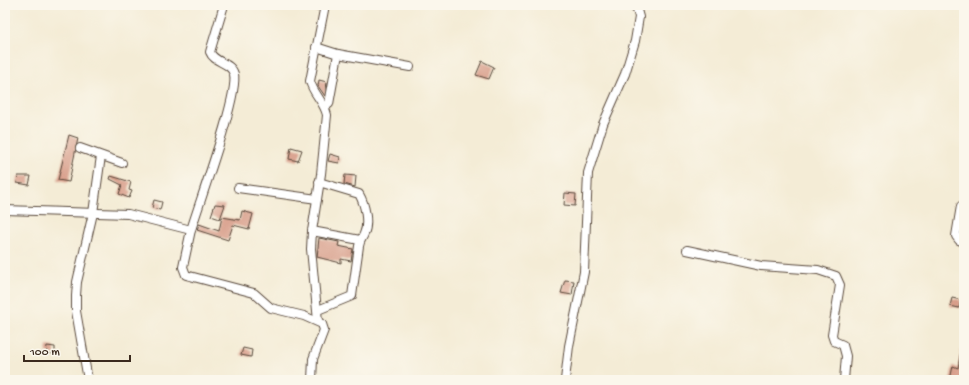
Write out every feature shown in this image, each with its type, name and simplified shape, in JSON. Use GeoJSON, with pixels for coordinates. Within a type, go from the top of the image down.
{"type":"FeatureCollection","features":[{"type":"Feature","properties":{"kind":"street"},"geometry":{"type":"LineString","coordinates":[[224,5],[210,52],[214,58],[231,68],[235,77],[234,85],[230,107],[191,230],[183,267],[186,275],[254,293],[275,309],[318,321],[324,328],[312,359],[312,380]]}},
{"type":"Feature","properties":{"kind":"street"},"geometry":{"type":"LineString","coordinates":[[318,321],[311,249],[326,121],[324,106],[314,93],[310,81],[325,5]]}},
{"type":"Feature","properties":{"kind":"street"},"geometry":{"type":"LineString","coordinates":[[565,380],[569,346],[584,272],[588,172],[603,124],[625,74],[635,41],[639,17],[637,10],[632,5]]}},
{"type":"Feature","properties":{"kind":"street"},"geometry":{"type":"LineString","coordinates":[[316,47],[338,54],[410,67]]}},
{"type":"Feature","properties":{"kind":"street"},"geometry":{"type":"LineString","coordinates":[[324,106],[329,104],[338,54]]}},
{"type":"Feature","properties":{"kind":"street"},"geometry":{"type":"LineString","coordinates":[[80,148],[122,163]]}},
{"type":"Feature","properties":{"kind":"street"},"geometry":{"type":"LineString","coordinates":[[88,380],[76,296],[77,282],[93,213],[101,156]]}},
{"type":"Feature","properties":{"kind":"street"},"geometry":{"type":"LineString","coordinates":[[318,310],[352,296],[360,240],[364,233],[366,213],[358,194],[319,182]]}},
{"type":"Feature","properties":{"kind":"street"},"geometry":{"type":"LineString","coordinates":[[238,188],[317,199]]}},
{"type":"Feature","properties":{"kind":"street"},"geometry":{"type":"LineString","coordinates":[[961,206],[956,236],[959,240],[964,242]]}},
{"type":"Feature","properties":{"kind":"street"},"geometry":{"type":"LineString","coordinates":[[5,210],[128,214],[191,230]]}},
{"type":"Feature","properties":{"kind":"street"},"geometry":{"type":"LineString","coordinates":[[312,231],[360,240]]}},
{"type":"Feature","properties":{"kind":"street"},"geometry":{"type":"LineString","coordinates":[[687,250],[761,266],[818,270],[836,276],[839,280],[840,291],[832,335],[834,341],[843,345],[846,351],[844,380]]}},
{"type":"Feature","properties":{"kind":"building"},"geometry":{"type":"Polygon","coordinates":[[[306,5],[319,5],[318,10],[306,8],[306,5]]]}},
{"type":"Feature","properties":{"kind":"building"},"geometry":{"type":"Polygon","coordinates":[[[482,61],[494,67],[489,79],[476,75],[482,61]]]}},
{"type":"Feature","properties":{"kind":"building"},"geometry":{"type":"Polygon","coordinates":[[[319,80],[327,82],[325,96],[318,86],[319,80]]]}},
{"type":"Feature","properties":{"kind":"building"},"geometry":{"type":"Polygon","coordinates":[[[69,135],[78,138],[69,182],[58,180],[69,135]]]}},
{"type":"Feature","properties":{"kind":"building"},"geometry":{"type":"Polygon","coordinates":[[[291,147],[302,150],[298,161],[289,159],[291,147]]]}},
{"type":"Feature","properties":{"kind":"building"},"geometry":{"type":"Polygon","coordinates":[[[330,154],[340,157],[339,163],[328,161],[330,154]]]}},
{"type":"Feature","properties":{"kind":"building"},"geometry":{"type":"Polygon","coordinates":[[[345,175],[356,176],[355,187],[344,184],[345,175]]]}},
{"type":"Feature","properties":{"kind":"building"},"geometry":{"type":"Polygon","coordinates":[[[18,176],[31,176],[29,185],[17,183],[18,176]]]}},
{"type":"Feature","properties":{"kind":"building"},"geometry":{"type":"Polygon","coordinates":[[[111,176],[131,182],[129,190],[132,191],[129,198],[119,194],[122,185],[110,179],[111,176]]]}},
{"type":"Feature","properties":{"kind":"building"},"geometry":{"type":"Polygon","coordinates":[[[565,193],[576,194],[575,206],[564,205],[565,193]]]}},
{"type":"Feature","properties":{"kind":"building"},"geometry":{"type":"Polygon","coordinates":[[[154,200],[162,202],[160,210],[152,208],[154,200]]]}},
{"type":"Feature","properties":{"kind":"building"},"geometry":{"type":"Polygon","coordinates":[[[215,204],[225,205],[220,219],[211,216],[215,204]]]}},
{"type":"Feature","properties":{"kind":"building"},"geometry":{"type":"Polygon","coordinates":[[[242,211],[253,214],[249,229],[233,225],[228,240],[197,230],[199,224],[219,231],[222,217],[240,220],[242,211]]]}},
{"type":"Feature","properties":{"kind":"building"},"geometry":{"type":"Polygon","coordinates":[[[319,238],[339,242],[338,246],[353,249],[351,261],[341,259],[341,263],[317,257],[319,238]]]}},
{"type":"Feature","properties":{"kind":"building"},"geometry":{"type":"Polygon","coordinates":[[[565,280],[574,281],[572,295],[561,293],[565,280]]]}},
{"type":"Feature","properties":{"kind":"building"},"geometry":{"type":"Polygon","coordinates":[[[952,298],[961,300],[959,308],[950,306],[952,298]]]}},
{"type":"Feature","properties":{"kind":"building"},"geometry":{"type":"Polygon","coordinates":[[[47,346],[55,347],[55,354],[46,353],[47,346]]]}},
{"type":"Feature","properties":{"kind":"building"},"geometry":{"type":"Polygon","coordinates":[[[243,348],[252,350],[251,357],[241,355],[243,348]]]}},
{"type":"Feature","properties":{"kind":"building"},"geometry":{"type":"Polygon","coordinates":[[[961,350],[964,351],[964,373],[962,380],[950,380],[953,366],[958,368],[961,350]]]}}]}
